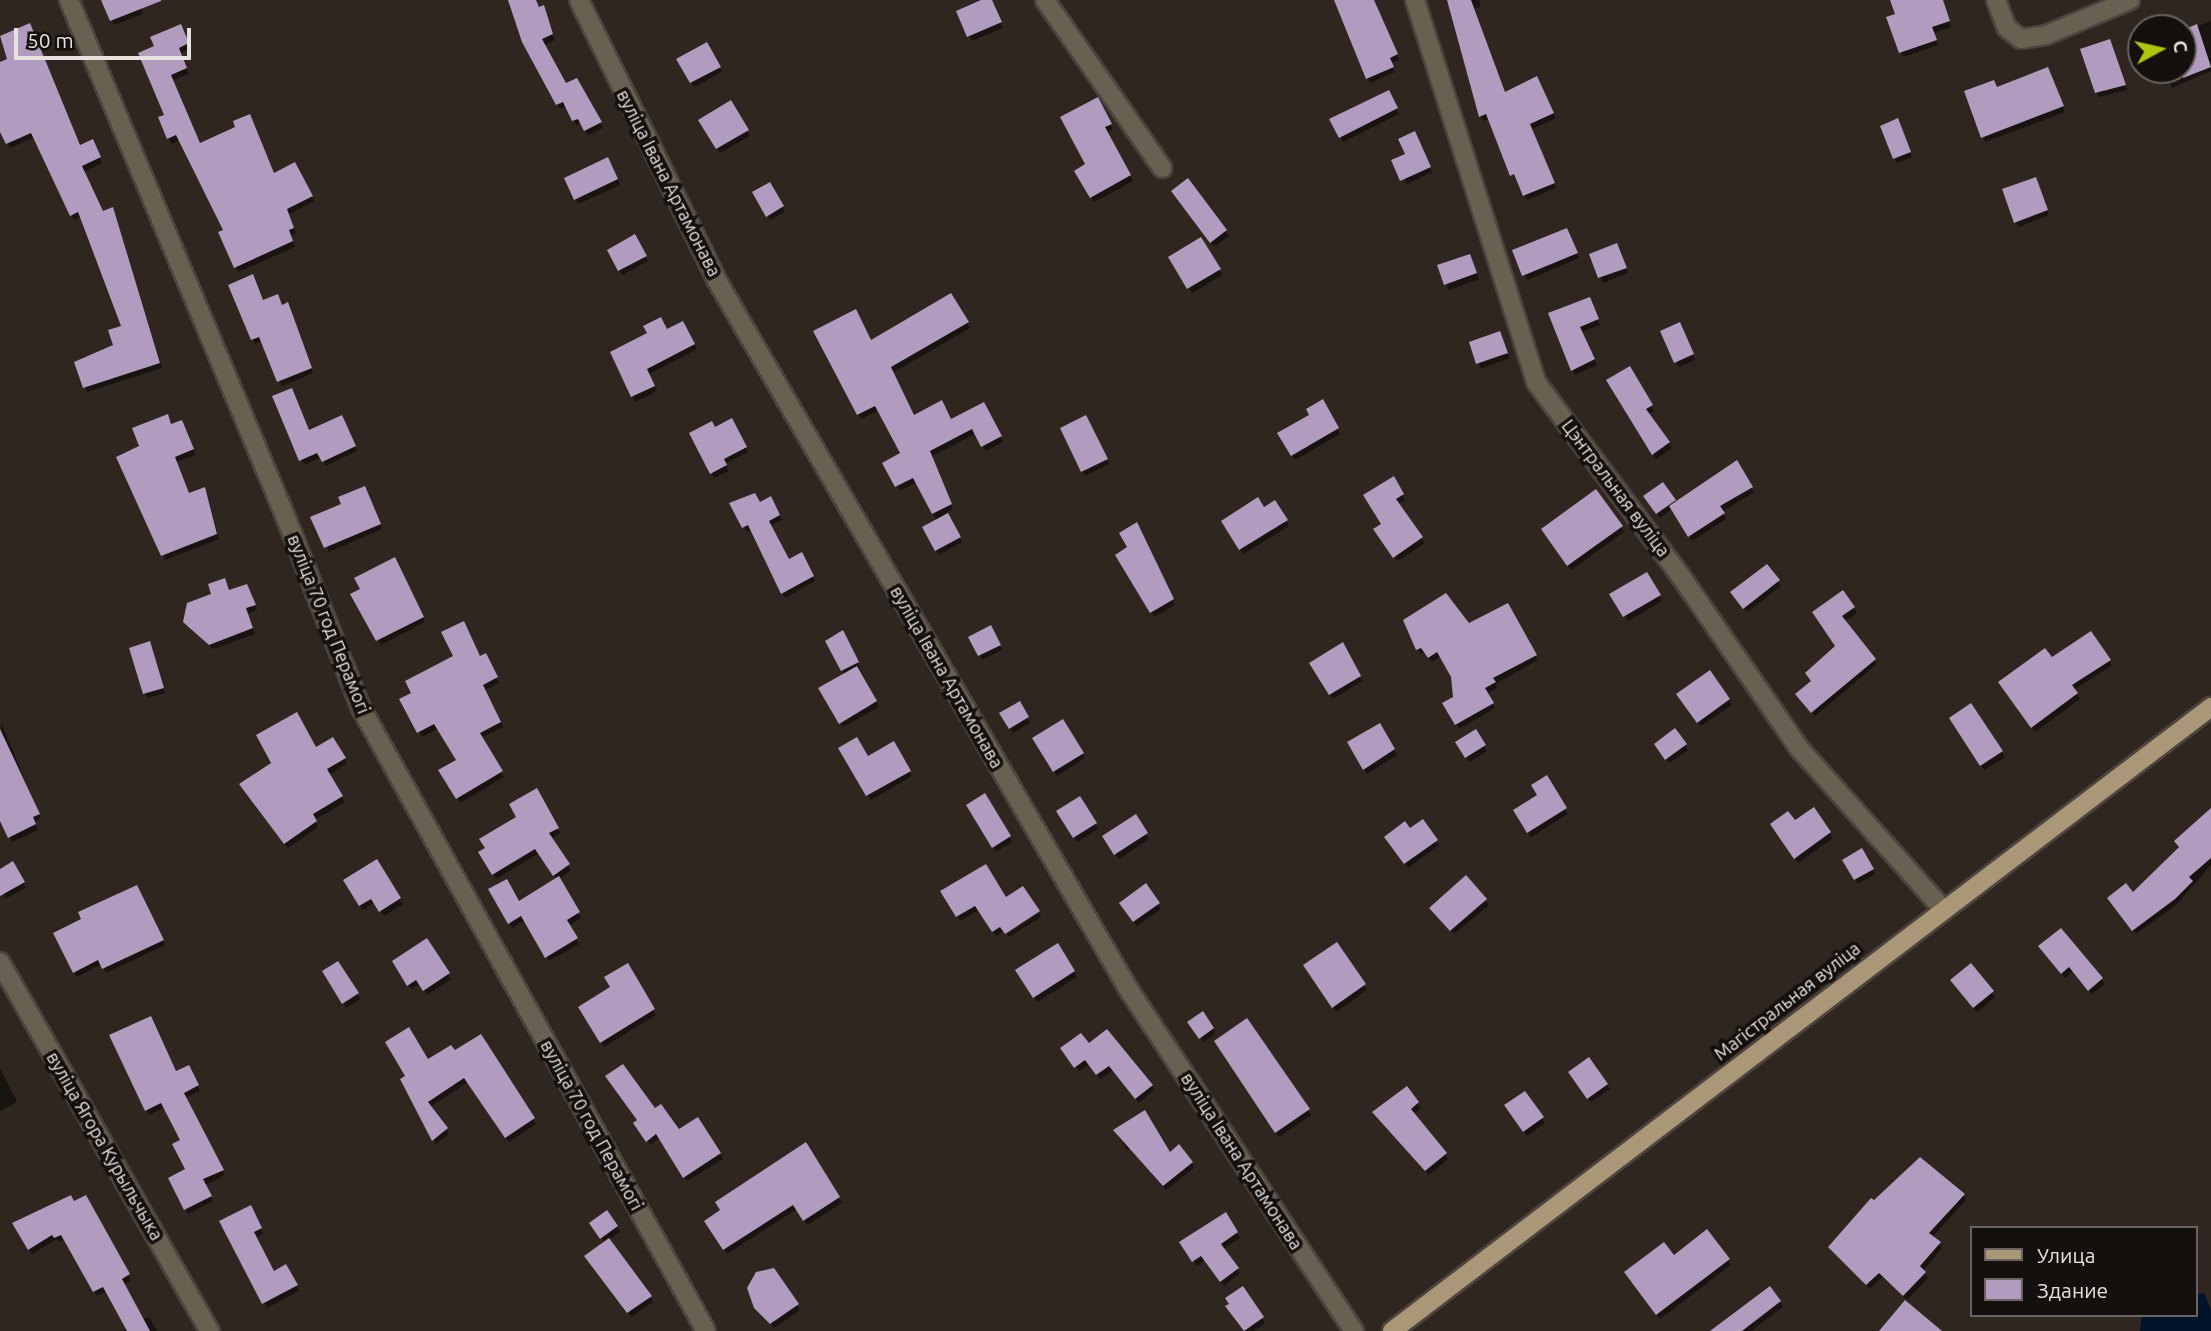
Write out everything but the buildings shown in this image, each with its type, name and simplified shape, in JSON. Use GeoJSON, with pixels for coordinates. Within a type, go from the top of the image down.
{"type":"FeatureCollection","features":[{"type":"Feature","properties":{"kind":"main road","name":"Магістральная вуліца"},"geometry":{"type":"LineString","coordinates":[[1392,1331],[1942,908],[2211,708]]}},
{"type":"Feature","properties":{"kind":"street","name":"вуліца 70 год Перамогі"},"geometry":{"type":"LineString","coordinates":[[69,0],[286,518],[360,706],[706,1331]]}},
{"type":"Feature","properties":{"kind":"street","name":"вуліца Івана Артамонава"},"geometry":{"type":"LineString","coordinates":[[579,0],[716,279],[1101,942],[1353,1331]]}},
{"type":"Feature","properties":{"kind":"street"},"geometry":{"type":"LineString","coordinates":[[1045,0],[1162,168]]}},
{"type":"Feature","properties":{"kind":"street","name":"Цэнтральная вуліца"},"geometry":{"type":"LineString","coordinates":[[1415,0],[1536,382],[1680,575],[1798,747],[1942,908]]}},
{"type":"Feature","properties":{"kind":"street"},"geometry":{"type":"LineString","coordinates":[[1996,0],[2007,28],[2021,39],[2046,35],[2130,0]]}},
{"type":"Feature","properties":{"kind":"street","name":"вуліца Ягора Курыльчыка"},"geometry":{"type":"LineString","coordinates":[[0,962],[210,1331]]}},
{"type":"Feature","properties":{"kind":"water"},"geometry":{"type":"Polygon","coordinates":[[[2204,1293],[2211,1309],[2211,1331],[2140,1331],[2142,1317],[2197,1317],[2197,1295],[2204,1293]]]}}]}
